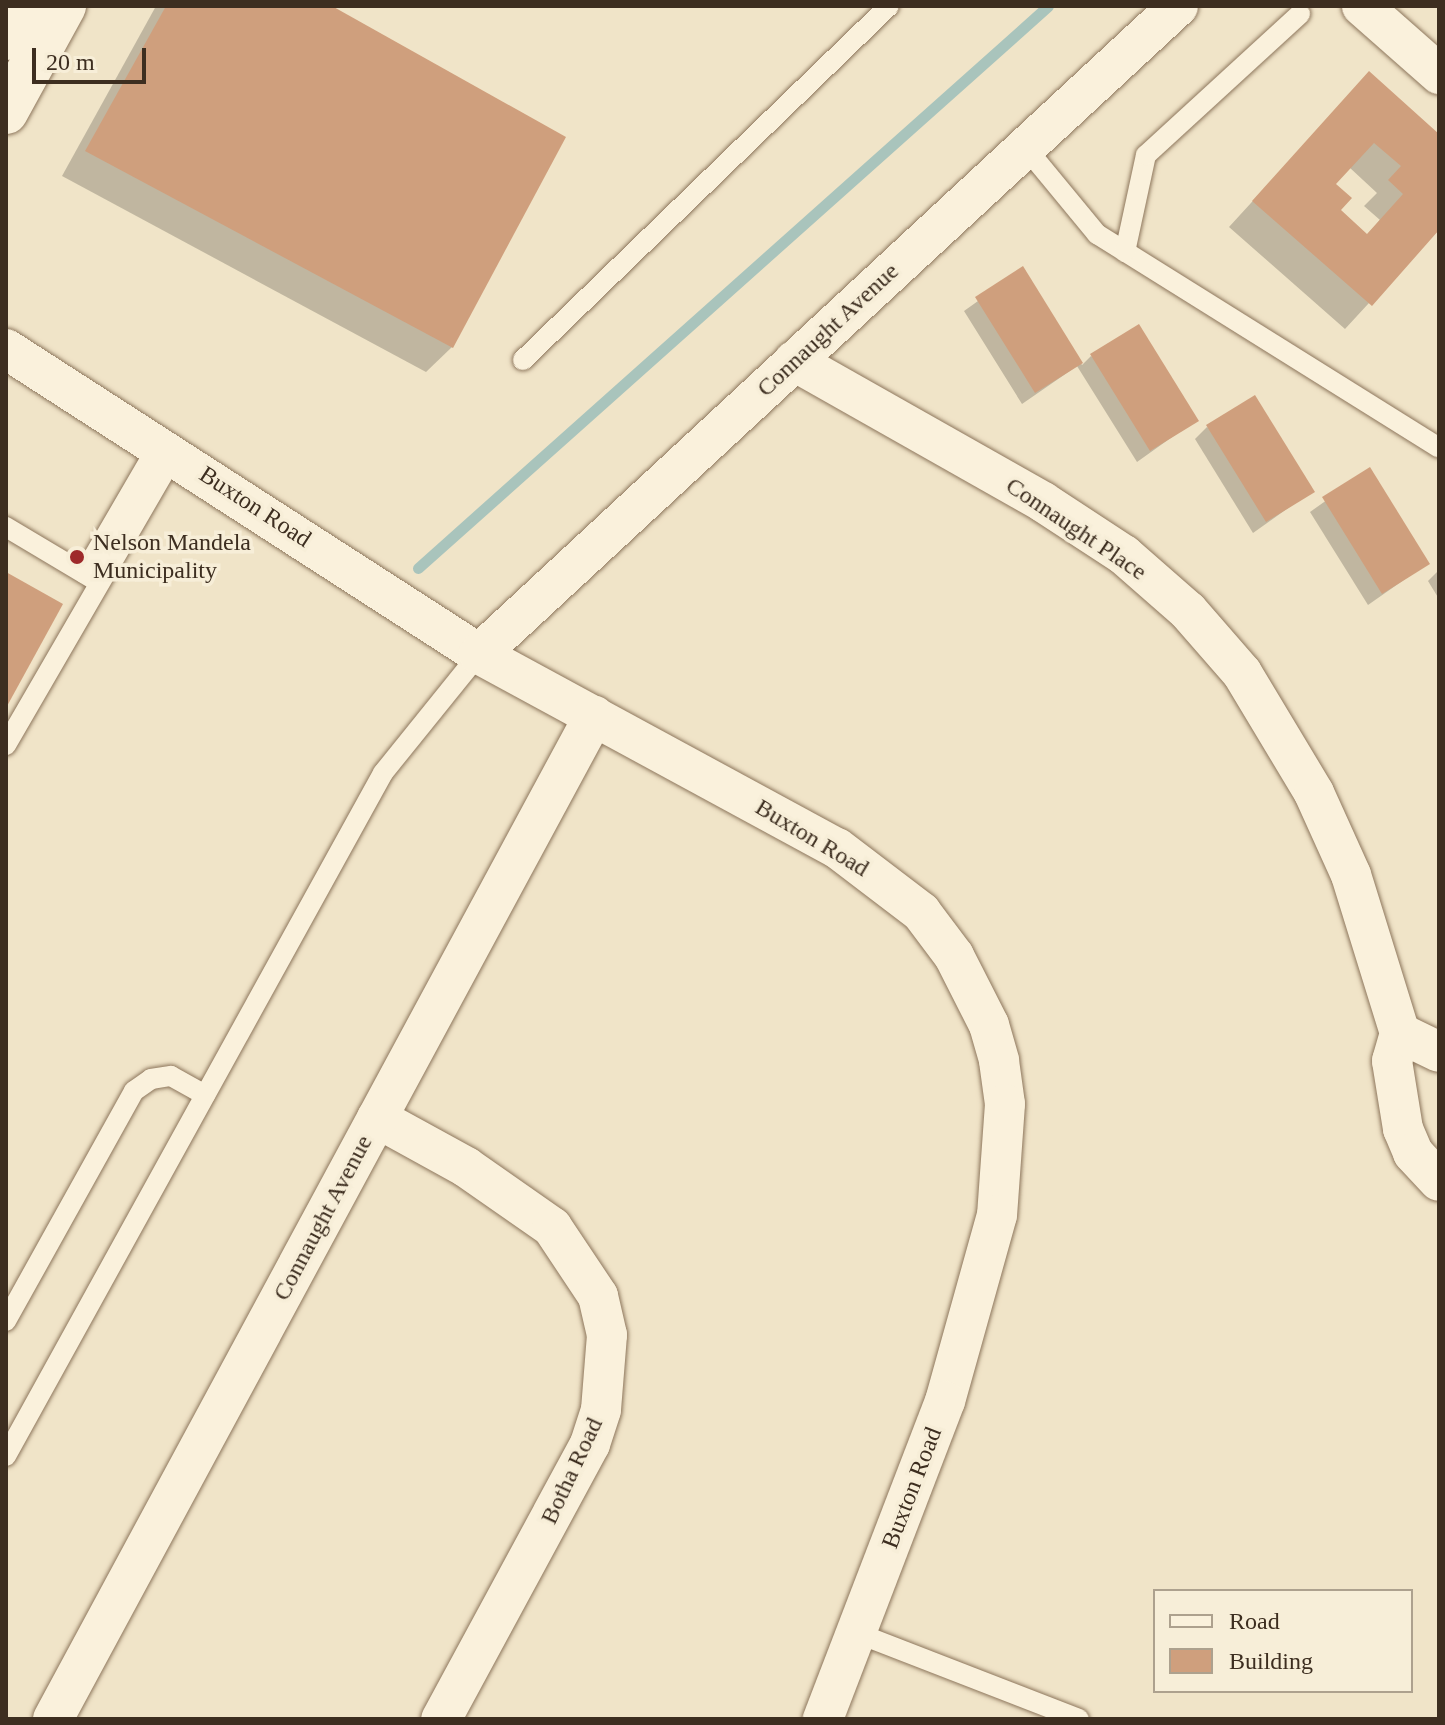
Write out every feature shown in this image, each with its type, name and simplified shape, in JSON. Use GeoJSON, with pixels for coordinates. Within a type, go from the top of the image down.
{"type":"FeatureCollection","features":[{"type":"Feature","properties":{"kind":"main road"},"geometry":{"type":"LineString","coordinates":[[6,38],[23,6]]}},
{"type":"Feature","properties":{"kind":"main road"},"geometry":{"type":"LineString","coordinates":[[6,112],[64,6]]}},
{"type":"Feature","properties":{"kind":"street","name":"Connaught Avenue"},"geometry":{"type":"LineString","coordinates":[[479,654],[1178,6]]}},
{"type":"Feature","properties":{"kind":"street"},"geometry":{"type":"LineString","coordinates":[[1362,6],[1439,74]]}},
{"type":"Feature","properties":{"kind":"street","name":"Buxton Road"},"geometry":{"type":"LineString","coordinates":[[6,349],[167,449],[479,654],[837,848],[921,912],[954,956],[989,1025],[1005,1104],[1004,1172],[994,1227],[945,1401],[823,1719]]}},
{"type":"Feature","properties":{"kind":"street","name":"Connaught Place"},"geometry":{"type":"LineString","coordinates":[[794,361],[1043,502],[1124,555],[1188,611],[1242,673],[1314,793],[1351,875],[1400,1033],[1392,1061],[1403,1129],[1413,1153],[1439,1181]]}},
{"type":"Feature","properties":{"kind":"street","name":"Connaught Avenue"},"geometry":{"type":"LineString","coordinates":[[53,1719],[594,716]]}},
{"type":"Feature","properties":{"kind":"street"},"geometry":{"type":"LineString","coordinates":[[1400,1033],[1439,1052]]}},
{"type":"Feature","properties":{"kind":"street","name":"Botha Road"},"geometry":{"type":"LineString","coordinates":[[377,1118],[466,1167],[552,1227],[598,1296],[607,1335],[601,1410],[590,1444],[441,1719]]}},
{"type":"Feature","properties":{"kind":"lane"},"geometry":{"type":"LineString","coordinates":[[523,360],[889,6]]}},
{"type":"Feature","properties":{"kind":"lane"},"geometry":{"type":"LineString","coordinates":[[1125,252],[1146,155],[1300,14]]}},
{"type":"Feature","properties":{"kind":"lane"},"geometry":{"type":"LineString","coordinates":[[1026,148],[1086,224],[1125,252],[1439,448]]}},
{"type":"Feature","properties":{"kind":"lane"},"geometry":{"type":"LineString","coordinates":[[6,745],[91,577],[167,449]]}},
{"type":"Feature","properties":{"kind":"lane"},"geometry":{"type":"LineString","coordinates":[[6,527],[91,577]]}},
{"type":"Feature","properties":{"kind":"lane"},"geometry":{"type":"LineString","coordinates":[[6,1456],[383,773],[479,654]]}},
{"type":"Feature","properties":{"kind":"lane"},"geometry":{"type":"LineString","coordinates":[[6,1321],[134,1091],[151,1079],[171,1076],[205,1095]]}},
{"type":"Feature","properties":{"kind":"lane"},"geometry":{"type":"LineString","coordinates":[[857,1633],[1079,1719]]}},
{"type":"Feature","properties":{"kind":"building"},"geometry":{"type":"Polygon","coordinates":[[[166,6],[332,6],[566,137],[453,348],[85,151],[166,6]]]}},
{"type":"Feature","properties":{"kind":"building"},"geometry":{"type":"Polygon","coordinates":[[[1369,71],[1439,134],[1439,230],[1372,306],[1252,201],[1369,71]],[[1374,143],[1336,184],[1352,198],[1341,210],[1367,234],[1403,194],[1388,180],[1401,166],[1374,143]]]}},
{"type":"Feature","properties":{"kind":"building"},"geometry":{"type":"Polygon","coordinates":[[[1023,266],[1083,363],[1035,393],[975,297],[1023,266]]]}},
{"type":"Feature","properties":{"kind":"building"},"geometry":{"type":"Polygon","coordinates":[[[1139,324],[1199,421],[1150,451],[1090,354],[1139,324]]]}},
{"type":"Feature","properties":{"kind":"building"},"geometry":{"type":"Polygon","coordinates":[[[1255,395],[1315,492],[1266,522],[1206,425],[1255,395]]]}},
{"type":"Feature","properties":{"kind":"building"},"geometry":{"type":"Polygon","coordinates":[[[1370,467],[1430,564],[1382,594],[1322,497],[1370,467]]]}},
{"type":"Feature","properties":{"kind":"building"},"geometry":{"type":"Polygon","coordinates":[[[6,572],[63,604],[6,708],[6,572]]]}},
{"type":"Feature","properties":{"kind":"waterway"},"geometry":{"type":"LineString","coordinates":[[418,568],[1048,6]]}},
{"type":"Feature","properties":{"kind":"place","name":"Nelson Mandela Municipality"},"geometry":{"type":"Point","coordinates":[77,557]}}]}
